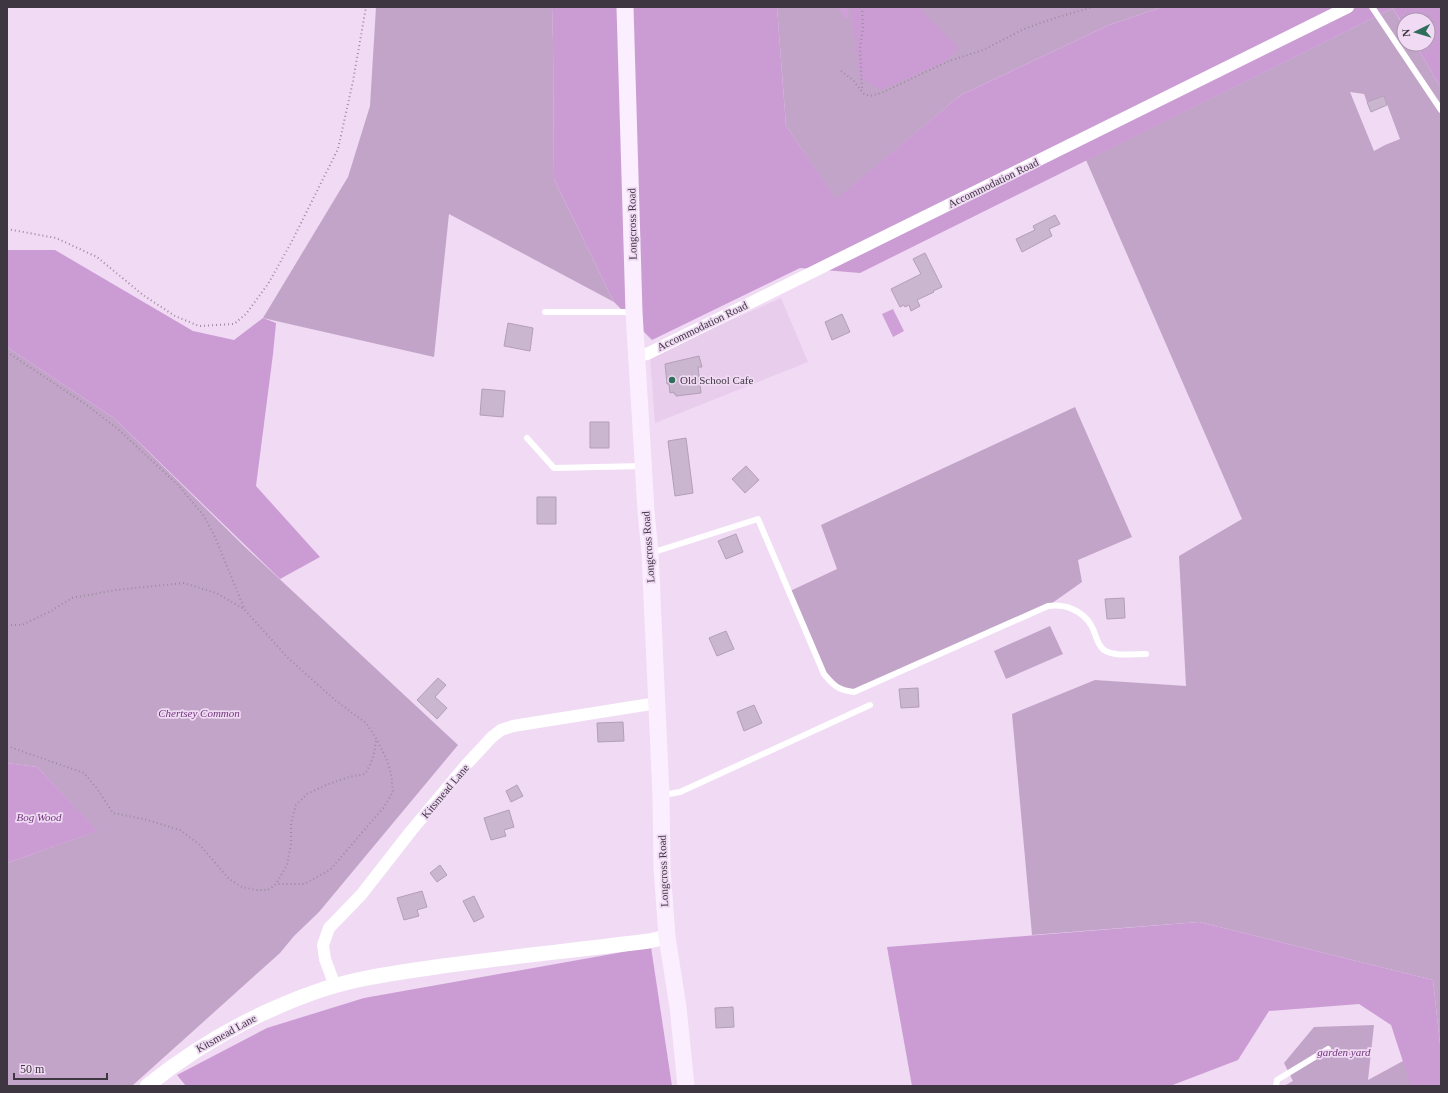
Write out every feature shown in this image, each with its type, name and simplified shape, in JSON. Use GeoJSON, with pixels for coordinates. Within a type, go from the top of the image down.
{"type":"FeatureCollection","features":[{"type":"Feature","properties":{"kind":"main road","name":"Longcross Road"},"geometry":{"type":"LineString","coordinates":[[625,7],[634,312],[643,466],[650,553],[661,796],[662,868],[667,937],[678,1007],[686,1086]]}},
{"type":"Feature","properties":{"kind":"street","name":"Accommodation Road"},"geometry":{"type":"LineString","coordinates":[[637,356],[647,354],[1348,7]]}},
{"type":"Feature","properties":{"kind":"street","name":"Kitsmead Lane"},"geometry":{"type":"LineString","coordinates":[[335,986],[329,972],[323,945],[329,928],[361,895],[411,831],[466,765],[492,737],[501,730],[513,726],[657,703]]}},
{"type":"Feature","properties":{"kind":"street","name":"Kitsmead Lane"},"geometry":{"type":"LineString","coordinates":[[147,1086],[202,1045],[247,1020],[315,992],[335,986],[396,973],[649,941],[667,937]]}},
{"type":"Feature","properties":{"kind":"lane"},"geometry":{"type":"LineString","coordinates":[[1372,7],[1441,110]]}},
{"type":"Feature","properties":{"kind":"lane"},"geometry":{"type":"LineString","coordinates":[[545,312],[634,312]]}},
{"type":"Feature","properties":{"kind":"lane"},"geometry":{"type":"LineString","coordinates":[[527,438],[554,468],[643,466]]}},
{"type":"Feature","properties":{"kind":"lane"},"geometry":{"type":"LineString","coordinates":[[650,553],[758,519],[824,674],[833,685],[843,691],[854,692],[1048,606],[1060,605],[1080,612],[1091,624],[1098,644],[1103,649],[1112,653],[1146,654]]}},
{"type":"Feature","properties":{"kind":"lane"},"geometry":{"type":"LineString","coordinates":[[661,796],[680,792],[870,705]]}},
{"type":"Feature","properties":{"kind":"lane"},"geometry":{"type":"LineString","coordinates":[[1276,1086],[1277,1080],[1328,1049]]}},
{"type":"Feature","properties":{"kind":"path"},"geometry":{"type":"LineString","coordinates":[[7,229],[56,238],[97,257],[143,295],[175,316],[199,326],[234,324],[246,314],[268,284],[338,149],[353,81],[366,7]]}},
{"type":"Feature","properties":{"kind":"path"},"geometry":{"type":"LineString","coordinates":[[862,7],[863,29],[860,48],[862,90]]}},
{"type":"Feature","properties":{"kind":"path"},"geometry":{"type":"LineString","coordinates":[[841,70],[853,80],[864,94],[870,96],[881,93],[949,61],[983,50],[1024,29],[1093,7]]}},
{"type":"Feature","properties":{"kind":"path"},"geometry":{"type":"LineString","coordinates":[[7,352],[88,406],[119,430],[178,485],[204,516],[215,538],[244,609]]}},
{"type":"Feature","properties":{"kind":"path"},"geometry":{"type":"LineString","coordinates":[[7,625],[22,625],[51,611],[72,598],[116,590],[184,583],[216,593],[244,609],[288,658],[335,700],[366,723],[376,738],[386,758],[391,773],[392,792],[384,806],[330,870],[304,884],[276,884]]}},
{"type":"Feature","properties":{"kind":"path"},"geometry":{"type":"LineString","coordinates":[[7,746],[84,773],[98,790],[113,813],[144,819],[180,830],[200,845],[229,879],[242,887],[256,890],[268,890],[276,884],[287,865],[291,844],[291,823],[296,805],[308,794],[326,785],[349,777],[366,774],[373,758],[376,738]]}},
{"type":"Feature","properties":{"kind":"shaded area"},"geometry":{"type":"Polygon","coordinates":[[[838,7],[847,7],[849,17],[844,18],[838,7]]]}},
{"type":"Feature","properties":{"kind":"shaded area"},"geometry":{"type":"Polygon","coordinates":[[[781,298],[808,362],[655,423],[650,356],[781,298]]]}},
{"type":"Feature","properties":{"kind":"shaded area"},"geometry":{"type":"Polygon","coordinates":[[[893,309],[904,331],[893,337],[882,314],[893,309]]]}},
{"type":"Feature","properties":{"kind":"green space"},"geometry":{"type":"Polygon","coordinates":[[[376,7],[552,7],[554,179],[614,302],[449,214],[434,357],[263,318],[348,177],[370,106],[376,7]]]}},
{"type":"Feature","properties":{"kind":"green space"},"geometry":{"type":"Polygon","coordinates":[[[552,7],[777,7],[786,126],[836,199],[961,95],[1109,25],[1162,7],[1441,7],[1441,88],[1420,52],[1436,52],[1436,12],[1396,13],[1393,8],[860,273],[800,268],[652,340],[614,302],[554,179],[552,7]]]}},
{"type":"Feature","properties":{"kind":"green space"},"geometry":{"type":"Polygon","coordinates":[[[777,7],[1162,7],[1109,25],[961,95],[836,200],[786,126],[777,7]]]}},
{"type":"Feature","properties":{"kind":"green space"},"geometry":{"type":"Polygon","coordinates":[[[850,7],[918,7],[959,48],[944,62],[881,90],[860,78],[850,7]]]}},
{"type":"Feature","properties":{"kind":"green space"},"geometry":{"type":"Polygon","coordinates":[[[1393,8],[1396,13],[1396,52],[1420,52],[1441,88],[1441,1053],[1433,980],[1199,922],[1032,935],[1012,714],[1095,680],[1186,686],[1179,556],[1242,519],[1086,160],[1393,8]],[[1350,92],[1374,151],[1400,139],[1384,96],[1367,102],[1364,94],[1350,92]]]}},
{"type":"Feature","properties":{"kind":"green space"},"geometry":{"type":"Polygon","coordinates":[[[7,250],[55,250],[193,331],[234,340],[263,318],[276,323],[256,486],[320,557],[280,579],[114,418],[7,347],[7,250]]]}},
{"type":"Feature","properties":{"kind":"green space","name":"Chertsey Common"},"geometry":{"type":"Polygon","coordinates":[[[7,347],[114,418],[244,546],[458,745],[319,912],[294,936],[280,953],[132,1086],[7,1086],[7,863],[97,831],[37,767],[7,763],[7,347]]]}},
{"type":"Feature","properties":{"kind":"green space"},"geometry":{"type":"Polygon","coordinates":[[[1075,407],[1132,537],[1078,560],[1082,582],[1048,606],[854,692],[843,691],[824,674],[788,592],[837,569],[821,525],[1075,407]]]}},
{"type":"Feature","properties":{"kind":"green space"},"geometry":{"type":"Polygon","coordinates":[[[1050,626],[1063,654],[1006,679],[994,651],[1050,626]]]}},
{"type":"Feature","properties":{"kind":"green space","name":"Bog Wood"},"geometry":{"type":"Polygon","coordinates":[[[7,763],[37,767],[98,831],[7,863],[7,763]]]}},
{"type":"Feature","properties":{"kind":"green space"},"geometry":{"type":"Polygon","coordinates":[[[1199,922],[1433,980],[1441,1053],[1441,1086],[1411,1086],[1391,1025],[1359,1004],[1269,1011],[1238,1060],[1170,1086],[912,1086],[887,947],[1199,922]]]}},
{"type":"Feature","properties":{"kind":"green space"},"geometry":{"type":"Polygon","coordinates":[[[651,947],[672,1086],[186,1086],[177,1075],[267,1028],[364,998],[651,947]]]}},
{"type":"Feature","properties":{"kind":"green space","name":"garden yard"},"geometry":{"type":"Polygon","coordinates":[[[1374,1025],[1368,1080],[1403,1061],[1423,1086],[1284,1086],[1293,1081],[1284,1063],[1314,1027],[1374,1025]]]}},
{"type":"Feature","properties":{"kind":"building"},"geometry":{"type":"Polygon","coordinates":[[[1384,96],[1387,105],[1371,112],[1367,102],[1384,96]]]}},
{"type":"Feature","properties":{"kind":"building"},"geometry":{"type":"Polygon","coordinates":[[[1055,215],[1060,224],[1049,229],[1052,236],[1022,252],[1016,239],[1035,230],[1033,226],[1055,215]]]}},
{"type":"Feature","properties":{"kind":"building"},"geometry":{"type":"Polygon","coordinates":[[[925,253],[942,287],[917,300],[920,306],[911,311],[909,305],[900,307],[891,289],[921,274],[913,259],[925,253]]]}},
{"type":"Feature","properties":{"kind":"building"},"geometry":{"type":"Polygon","coordinates":[[[842,314],[850,332],[832,340],[825,322],[842,314]]]}},
{"type":"Feature","properties":{"kind":"building"},"geometry":{"type":"Polygon","coordinates":[[[508,323],[533,328],[530,351],[504,346],[508,323]]]}},
{"type":"Feature","properties":{"kind":"building"},"geometry":{"type":"Polygon","coordinates":[[[699,356],[702,367],[698,367],[701,393],[676,396],[674,392],[670,393],[669,384],[667,384],[665,364],[699,356]]]}},
{"type":"Feature","properties":{"kind":"building"},"geometry":{"type":"Polygon","coordinates":[[[482,389],[505,391],[503,417],[480,415],[482,389]]]}},
{"type":"Feature","properties":{"kind":"building"},"geometry":{"type":"Polygon","coordinates":[[[590,422],[609,422],[609,448],[590,448],[590,422]]]}},
{"type":"Feature","properties":{"kind":"building"},"geometry":{"type":"Polygon","coordinates":[[[686,438],[693,493],[675,496],[668,441],[686,438]]]}},
{"type":"Feature","properties":{"kind":"building"},"geometry":{"type":"Polygon","coordinates":[[[746,466],[759,480],[745,493],[732,479],[746,466]]]}},
{"type":"Feature","properties":{"kind":"building"},"geometry":{"type":"Polygon","coordinates":[[[537,497],[556,497],[556,524],[537,524],[537,497]]]}},
{"type":"Feature","properties":{"kind":"building"},"geometry":{"type":"Polygon","coordinates":[[[736,534],[743,552],[726,559],[718,541],[736,534]]]}},
{"type":"Feature","properties":{"kind":"building"},"geometry":{"type":"Polygon","coordinates":[[[1124,598],[1125,618],[1107,619],[1105,599],[1124,598]]]}},
{"type":"Feature","properties":{"kind":"building"},"geometry":{"type":"Polygon","coordinates":[[[726,631],[734,649],[717,656],[709,638],[726,631]]]}},
{"type":"Feature","properties":{"kind":"building"},"geometry":{"type":"Polygon","coordinates":[[[438,678],[446,685],[435,697],[447,708],[437,719],[417,700],[438,678]]]}},
{"type":"Feature","properties":{"kind":"building"},"geometry":{"type":"Polygon","coordinates":[[[918,688],[919,707],[901,708],[899,689],[918,688]]]}},
{"type":"Feature","properties":{"kind":"building"},"geometry":{"type":"Polygon","coordinates":[[[754,705],[762,723],[744,731],[737,712],[754,705]]]}},
{"type":"Feature","properties":{"kind":"building"},"geometry":{"type":"Polygon","coordinates":[[[623,722],[624,741],[598,742],[597,723],[623,722]]]}},
{"type":"Feature","properties":{"kind":"building"},"geometry":{"type":"Polygon","coordinates":[[[517,785],[523,796],[511,802],[506,791],[517,785]]]}},
{"type":"Feature","properties":{"kind":"building"},"geometry":{"type":"Polygon","coordinates":[[[509,810],[514,827],[504,830],[506,836],[491,840],[484,818],[509,810]]]}},
{"type":"Feature","properties":{"kind":"building"},"geometry":{"type":"Polygon","coordinates":[[[440,865],[447,875],[437,882],[430,873],[440,865]]]}},
{"type":"Feature","properties":{"kind":"building"},"geometry":{"type":"Polygon","coordinates":[[[422,891],[427,907],[417,910],[419,916],[404,920],[397,898],[422,891]]]}},
{"type":"Feature","properties":{"kind":"building"},"geometry":{"type":"Polygon","coordinates":[[[474,896],[484,917],[474,922],[463,901],[474,896]]]}},
{"type":"Feature","properties":{"kind":"building"},"geometry":{"type":"Polygon","coordinates":[[[733,1007],[734,1027],[716,1028],[715,1008],[733,1007]]]}},
{"type":"Feature","properties":{"kind":"place","name":"Old School Cafe"},"geometry":{"type":"Point","coordinates":[672,380]}}]}
